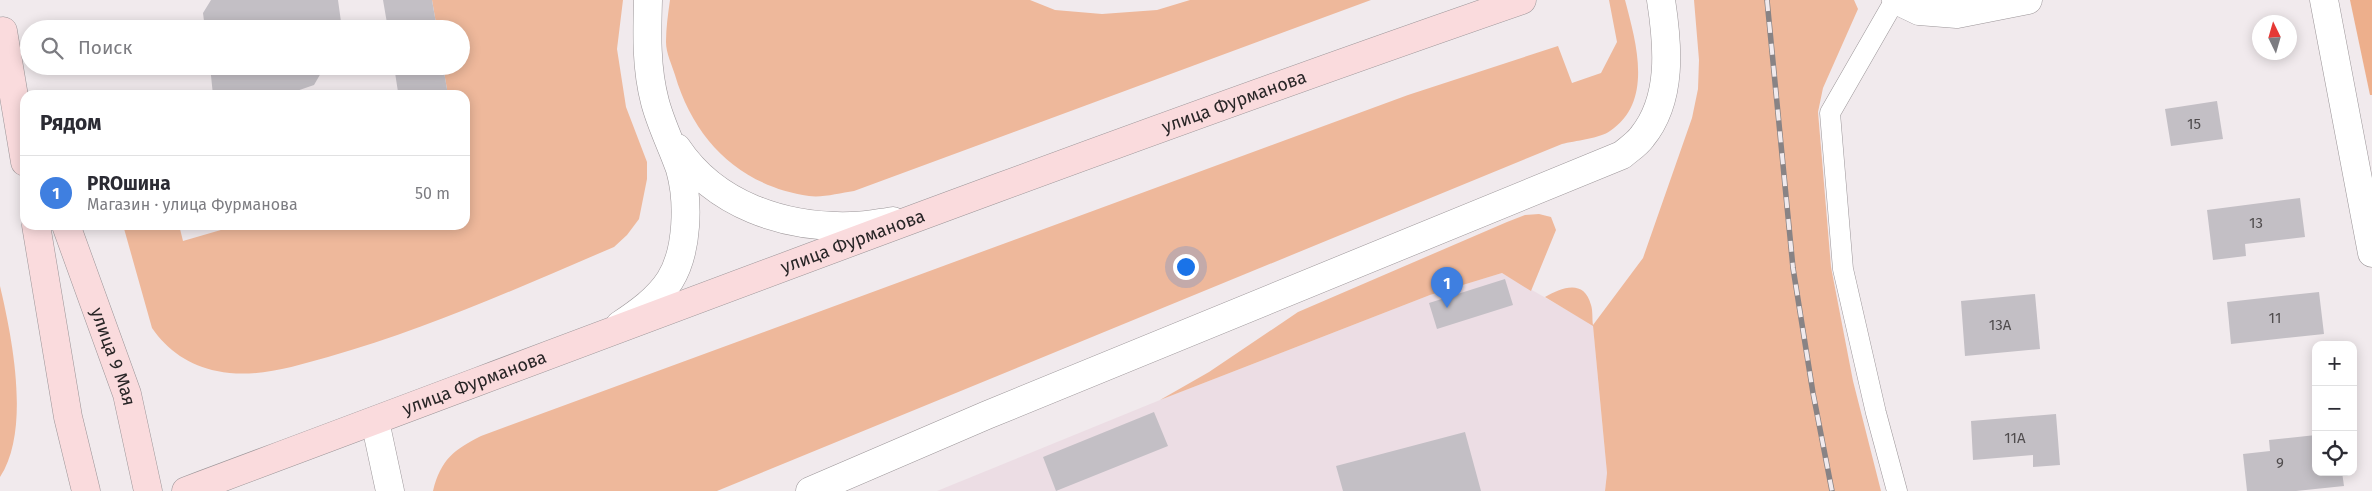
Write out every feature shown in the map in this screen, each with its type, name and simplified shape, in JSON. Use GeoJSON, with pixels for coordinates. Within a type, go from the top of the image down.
{"type":"FeatureCollection","features":[{"type":"Feature","properties":{"kind":"main road","name":"улица Фурманова"},"geometry":{"type":"LineString","coordinates":[[186,491],[613,330],[1306,75],[1522,0]]}},
{"type":"Feature","properties":{"kind":"main road"},"geometry":{"type":"LineString","coordinates":[[1,26],[21,90]]}},
{"type":"Feature","properties":{"kind":"main road"},"geometry":{"type":"LineString","coordinates":[[1,26],[20,134]]}},
{"type":"Feature","properties":{"kind":"main road"},"geometry":{"type":"LineString","coordinates":[[37,230],[68,417],[86,491]]}},
{"type":"Feature","properties":{"kind":"main road","name":"улица 9 Мая"},"geometry":{"type":"LineString","coordinates":[[68,230],[127,394],[148,491]]}},
{"type":"Feature","properties":{"kind":"street"},"geometry":{"type":"LineString","coordinates":[[613,330],[646,307],[670,279],[683,247],[686,213],[680,170],[663,128],[655,101],[646,46],[648,0]]}},
{"type":"Feature","properties":{"kind":"street"},"geometry":{"type":"LineString","coordinates":[[810,491],[987,415],[1622,155],[1642,137],[1661,102],[1666,72],[1661,0]]}},
{"type":"Feature","properties":{"kind":"street"},"geometry":{"type":"LineString","coordinates":[[1895,0],[1920,10],[1956,14],[2028,0]]}},
{"type":"Feature","properties":{"kind":"street"},"geometry":{"type":"LineString","coordinates":[[2324,0],[2372,253]]}},
{"type":"Feature","properties":{"kind":"street"},"geometry":{"type":"LineString","coordinates":[[663,128],[688,165],[720,194],[761,214],[809,224],[851,226],[922,217]]}},
{"type":"Feature","properties":{"kind":"street"},"geometry":{"type":"LineString","coordinates":[[376,420],[390,491]]}},
{"type":"Feature","properties":{"kind":"lane"},"geometry":{"type":"LineString","coordinates":[[1895,0],[1830,113],[1844,269],[1876,413],[1897,491]]}},
{"type":"Feature","properties":{"kind":"shaded area"},"geometry":{"type":"Polygon","coordinates":[[[432,0],[623,0],[617,49],[626,107],[647,162],[647,179],[639,219],[627,235],[614,247],[508,292],[401,334],[301,365],[259,373],[231,373],[207,369],[189,361],[172,350],[152,328],[124,230],[180,230],[183,241],[221,230],[470,230],[470,90],[447,90],[445,75],[470,75],[470,20],[435,20],[432,0]]]}},
{"type":"Feature","properties":{"kind":"shaded area"},"geometry":{"type":"Polygon","coordinates":[[[670,0],[1030,0],[1055,10],[1102,14],[1157,10],[1190,0],[1371,0],[854,191],[825,196],[809,196],[784,191],[762,182],[741,170],[723,156],[694,120],[683,98],[666,46],[670,0]]]}},
{"type":"Feature","properties":{"kind":"shaded area"},"geometry":{"type":"Polygon","coordinates":[[[1609,0],[1625,0],[1637,52],[1638,70],[1637,88],[1632,104],[1624,119],[1606,133],[1562,144],[717,491],[433,491],[440,471],[450,457],[463,446],[481,436],[1408,95],[1558,46],[1572,83],[1601,73],[1617,42],[1609,0]]]}},
{"type":"Feature","properties":{"kind":"shaded area"},"geometry":{"type":"Polygon","coordinates":[[[1694,0],[1854,0],[1858,9],[1823,88],[1818,112],[1831,267],[1853,381],[1881,491],[1605,491],[1607,473],[1593,326],[1545,297],[1565,288],[1578,288],[1588,297],[1592,310],[1593,325],[1643,258],[1692,118],[1698,89],[1699,60],[1694,0]]]}},
{"type":"Feature","properties":{"kind":"shaded area"},"geometry":{"type":"Polygon","coordinates":[[[2350,0],[2372,0],[2372,95],[2370,95],[2350,0]]]}},
{"type":"Feature","properties":{"kind":"shaded area"},"geometry":{"type":"Polygon","coordinates":[[[1539,214],[1551,217],[1556,230],[1531,291],[1502,273],[1430,295],[1160,400],[1209,372],[1298,312],[1507,222],[1525,215],[1539,214]]]}},
{"type":"Feature","properties":{"kind":"shaded area"},"geometry":{"type":"Polygon","coordinates":[[[1502,273],[1593,325],[1607,473],[1605,491],[937,491],[1160,400],[1430,295],[1502,273]]]}},
{"type":"Feature","properties":{"kind":"shaded area"},"geometry":{"type":"Polygon","coordinates":[[[0,286],[13,356],[17,409],[15,434],[9,457],[0,477],[0,286]]]}},
{"type":"Feature","properties":{"kind":"building"},"geometry":{"type":"Polygon","coordinates":[[[211,0],[338,0],[341,20],[204,20],[203,13],[211,0]]]}},
{"type":"Feature","properties":{"kind":"building"},"geometry":{"type":"Polygon","coordinates":[[[383,0],[432,0],[435,20],[386,20],[383,0]]]}},
{"type":"Feature","properties":{"kind":"building"},"geometry":{"type":"Polygon","coordinates":[[[211,75],[320,75],[314,85],[300,90],[212,90],[211,75]]]}},
{"type":"Feature","properties":{"kind":"building"},"geometry":{"type":"Polygon","coordinates":[[[395,75],[445,75],[447,90],[398,90],[395,75]]]}},
{"type":"Feature","properties":{"kind":"building"},"geometry":{"type":"Polygon","coordinates":[[[2217,101],[2223,139],[2171,146],[2165,109],[2217,101]]]}},
{"type":"Feature","properties":{"kind":"building"},"geometry":{"type":"Polygon","coordinates":[[[2300,198],[2305,237],[2245,244],[2246,256],[2213,260],[2207,210],[2300,198]]]}},
{"type":"Feature","properties":{"kind":"building"},"geometry":{"type":"Polygon","coordinates":[[[1505,279],[1513,305],[1437,329],[1429,303],[1505,279]]]}},
{"type":"Feature","properties":{"kind":"building"},"geometry":{"type":"Polygon","coordinates":[[[2319,292],[2324,334],[2231,344],[2227,302],[2319,292]]]}},
{"type":"Feature","properties":{"kind":"building"},"geometry":{"type":"Polygon","coordinates":[[[2035,294],[2040,349],[1965,356],[1961,301],[2035,294]]]}},
{"type":"Feature","properties":{"kind":"building"},"geometry":{"type":"Polygon","coordinates":[[[1154,412],[1168,446],[1056,491],[1043,457],[1154,412]]]}},
{"type":"Feature","properties":{"kind":"building"},"geometry":{"type":"Polygon","coordinates":[[[2056,414],[2060,465],[2033,467],[2033,455],[1973,460],[1971,421],[2056,414]]]}},
{"type":"Feature","properties":{"kind":"building"},"geometry":{"type":"Polygon","coordinates":[[[1465,432],[1481,491],[1343,491],[1336,466],[1465,432]]]}},
{"type":"Feature","properties":{"kind":"building"},"geometry":{"type":"Polygon","coordinates":[[[2312,435],[2312,476],[2343,476],[2344,486],[2296,491],[2247,491],[2243,454],[2270,451],[2269,440],[2312,435]]]}},
{"type":"Feature","properties":{"kind":"railway"},"geometry":{"type":"LineString","coordinates":[[1767,0],[1793,268],[1813,393],[1832,491]]}},
{"type":"Feature","properties":{"kind":"place","name":"PROшина"},"geometry":{"type":"Point","coordinates":[1447,308]}}]}
